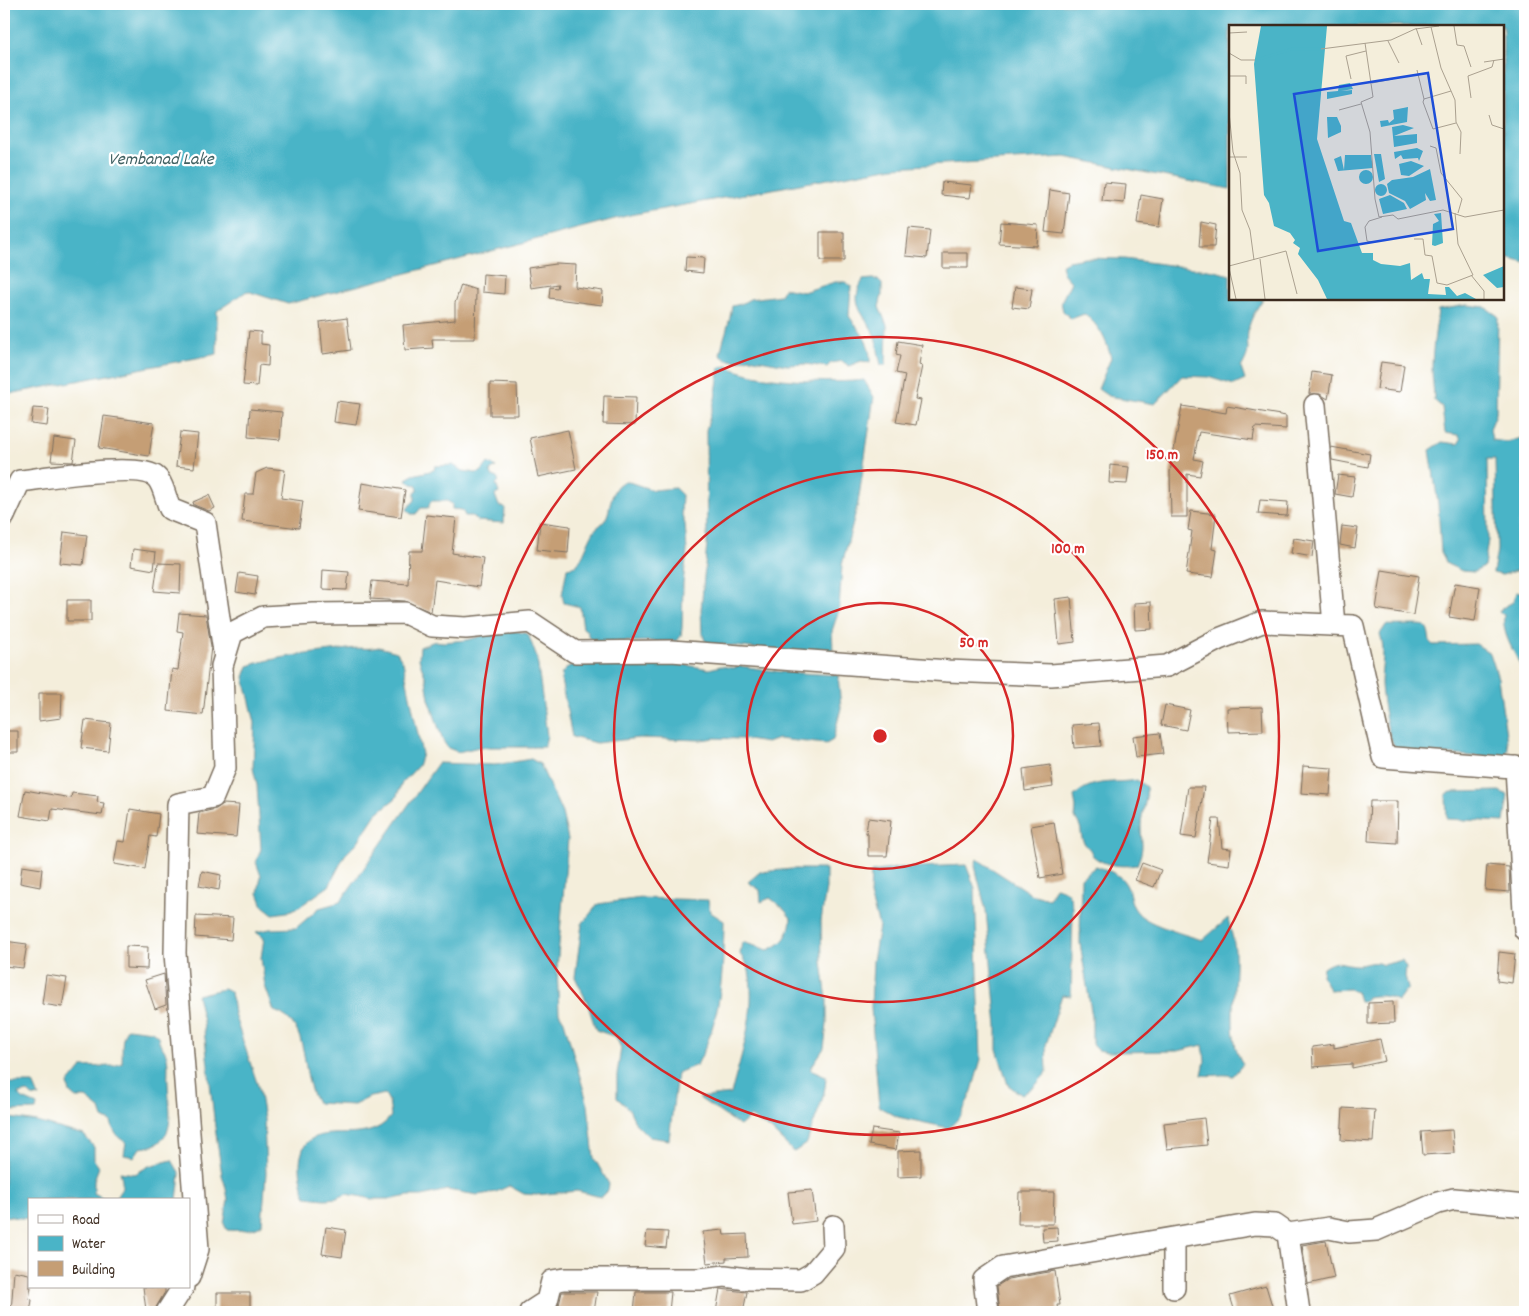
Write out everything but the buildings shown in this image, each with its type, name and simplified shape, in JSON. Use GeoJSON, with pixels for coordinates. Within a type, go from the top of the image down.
{"type":"FeatureCollection","features":[{"type":"Feature","properties":{"kind":"street"},"geometry":{"type":"LineString","coordinates":[[1315,405],[1334,625]]}},
{"type":"Feature","properties":{"kind":"street"},"geometry":{"type":"LineString","coordinates":[[4,516],[20,481],[90,472],[147,472],[157,478],[170,509],[205,523],[224,658]]}},
{"type":"Feature","properties":{"kind":"street"},"geometry":{"type":"LineString","coordinates":[[190,1274],[198,1249],[174,954],[178,804],[213,797],[225,768],[221,704],[224,658],[232,633],[263,617],[313,614],[404,613],[432,626],[466,628],[530,622],[575,652],[671,651],[948,671],[1051,674],[1166,666],[1219,639],[1262,622],[1353,626],[1383,757],[1521,768],[1525,930]]}},
{"type":"Feature","properties":{"kind":"street"},"geometry":{"type":"LineString","coordinates":[[988,1312],[984,1280],[1003,1267],[1255,1224],[1275,1225],[1288,1234],[1329,1228],[1350,1232],[1376,1230],[1438,1203],[1454,1199],[1525,1206]]}},
{"type":"Feature","properties":{"kind":"street"},"geometry":{"type":"LineString","coordinates":[[530,1312],[547,1301],[552,1282],[564,1279],[700,1279],[725,1276],[747,1279],[801,1280],[813,1273],[834,1248],[833,1226]]}},
{"type":"Feature","properties":{"kind":"street"},"geometry":{"type":"LineString","coordinates":[[1288,1234],[1299,1312]]}},
{"type":"Feature","properties":{"kind":"street"},"geometry":{"type":"LineString","coordinates":[[1174,1238],[1174,1288]]}},
{"type":"Feature","properties":{"kind":"street"},"geometry":{"type":"LineString","coordinates":[[167,1312],[181,1288]]}},
{"type":"Feature","properties":{"kind":"water","name":"Vembanad Lake"},"geometry":{"type":"Polygon","coordinates":[[[4,4],[1525,4],[1525,263],[1504,257],[1504,25],[1229,25],[1229,189],[1065,157],[893,167],[630,215],[288,304],[247,291],[217,311],[217,354],[4,395],[4,4]]]}},
{"type":"Feature","properties":{"kind":"water"},"geometry":{"type":"Polygon","coordinates":[[[1085,258],[1124,259],[1215,271],[1229,275],[1229,300],[1262,300],[1254,314],[1248,331],[1248,353],[1241,368],[1245,380],[1234,385],[1208,377],[1182,376],[1155,404],[1108,396],[1098,389],[1111,358],[1104,339],[1094,323],[1084,314],[1071,319],[1063,311],[1061,302],[1071,282],[1063,273],[1061,265],[1068,261],[1085,258]]]}},
{"type":"Feature","properties":{"kind":"water"},"geometry":{"type":"Polygon","coordinates":[[[863,280],[878,280],[882,284],[879,307],[887,325],[886,365],[881,365],[874,334],[859,309],[858,303],[857,296],[863,280]]]}},
{"type":"Feature","properties":{"kind":"water"},"geometry":{"type":"Polygon","coordinates":[[[835,282],[845,282],[851,286],[849,316],[867,343],[870,362],[861,361],[849,366],[842,361],[831,363],[827,367],[805,364],[787,365],[749,358],[738,361],[727,360],[720,355],[732,306],[750,299],[780,295],[784,288],[803,292],[835,282]]]}},
{"type":"Feature","properties":{"kind":"water"},"geometry":{"type":"Polygon","coordinates":[[[1467,305],[1485,307],[1498,316],[1496,414],[1490,429],[1492,440],[1507,442],[1525,437],[1525,568],[1502,575],[1493,573],[1497,550],[1495,459],[1487,459],[1488,540],[1484,567],[1474,572],[1462,571],[1447,564],[1441,553],[1438,504],[1430,450],[1442,442],[1458,444],[1461,439],[1458,435],[1445,433],[1442,407],[1434,400],[1433,347],[1438,310],[1467,305]]]}},
{"type":"Feature","properties":{"kind":"water"},"geometry":{"type":"Polygon","coordinates":[[[728,366],[754,375],[773,378],[834,382],[864,380],[874,397],[858,503],[842,565],[839,610],[832,631],[833,649],[823,656],[706,643],[702,633],[701,610],[707,544],[706,430],[715,399],[720,367],[728,366]]]}},
{"type":"Feature","properties":{"kind":"water"},"geometry":{"type":"Polygon","coordinates":[[[488,463],[496,467],[490,471],[492,476],[496,477],[499,481],[496,484],[499,493],[495,495],[499,506],[505,507],[504,523],[477,521],[472,516],[465,516],[462,510],[452,509],[452,504],[447,501],[431,501],[428,508],[421,508],[416,514],[411,514],[407,509],[415,500],[415,493],[418,490],[417,485],[412,484],[406,479],[413,475],[434,470],[435,466],[453,465],[463,471],[476,473],[481,472],[488,463]]]}},
{"type":"Feature","properties":{"kind":"water"},"geometry":{"type":"Polygon","coordinates":[[[626,481],[653,490],[675,488],[682,495],[681,512],[685,524],[687,551],[683,583],[682,628],[681,636],[677,641],[595,642],[589,638],[587,631],[583,628],[580,607],[564,603],[562,595],[567,568],[576,566],[579,562],[594,531],[605,520],[616,487],[626,481]]]}},
{"type":"Feature","properties":{"kind":"water"},"geometry":{"type":"Polygon","coordinates":[[[1516,592],[1525,592],[1525,682],[1506,633],[1504,615],[1499,612],[1502,608],[1513,602],[1516,592]]]}},
{"type":"Feature","properties":{"kind":"water"},"geometry":{"type":"Polygon","coordinates":[[[1386,625],[1425,626],[1430,642],[1433,645],[1476,644],[1490,653],[1498,678],[1508,749],[1506,754],[1501,758],[1397,751],[1390,737],[1382,691],[1383,652],[1380,634],[1386,625]]]}},
{"type":"Feature","properties":{"kind":"water"},"geometry":{"type":"Polygon","coordinates":[[[516,631],[528,634],[537,658],[547,736],[544,747],[479,747],[458,752],[448,748],[443,741],[429,699],[426,679],[419,659],[420,647],[435,641],[467,640],[492,633],[516,631]]]}},
{"type":"Feature","properties":{"kind":"water"},"geometry":{"type":"Polygon","coordinates":[[[379,647],[397,652],[403,662],[422,754],[418,766],[402,783],[396,798],[376,814],[357,843],[345,855],[329,886],[299,907],[287,912],[273,914],[263,906],[258,893],[261,876],[256,862],[261,849],[257,785],[253,768],[255,723],[244,677],[248,666],[297,655],[352,648],[379,647]]]}},
{"type":"Feature","properties":{"kind":"water"},"geometry":{"type":"Polygon","coordinates":[[[669,662],[709,669],[721,666],[733,668],[741,666],[781,672],[838,675],[841,708],[833,740],[826,744],[778,739],[767,743],[741,739],[639,738],[596,743],[572,737],[561,680],[562,673],[569,666],[601,663],[617,665],[669,662]]]}},
{"type":"Feature","properties":{"kind":"water"},"geometry":{"type":"Polygon","coordinates":[[[531,759],[540,764],[562,813],[568,839],[557,968],[559,1013],[564,1021],[588,1105],[594,1158],[609,1184],[608,1190],[601,1197],[577,1191],[536,1195],[524,1194],[509,1186],[496,1192],[478,1195],[447,1190],[422,1196],[393,1199],[373,1199],[347,1194],[337,1198],[325,1199],[306,1197],[300,1166],[301,1156],[306,1144],[315,1137],[326,1134],[368,1132],[380,1126],[391,1116],[389,1101],[385,1094],[370,1097],[354,1105],[317,1103],[308,1079],[300,1038],[295,1027],[286,1017],[274,1011],[265,986],[261,958],[264,938],[256,932],[270,929],[296,928],[319,908],[340,902],[438,763],[495,765],[531,759]]]}},
{"type":"Feature","properties":{"kind":"water"},"geometry":{"type":"Polygon","coordinates":[[[1137,780],[1146,787],[1146,792],[1141,821],[1142,849],[1137,865],[1119,866],[1107,864],[1096,859],[1083,841],[1078,822],[1075,818],[1074,796],[1088,786],[1137,780]]]}},
{"type":"Feature","properties":{"kind":"water"},"geometry":{"type":"Polygon","coordinates":[[[1499,791],[1508,795],[1504,822],[1447,819],[1446,794],[1452,792],[1499,791]]]}},
{"type":"Feature","properties":{"kind":"water"},"geometry":{"type":"Polygon","coordinates":[[[977,859],[1031,894],[1049,899],[1055,887],[1063,889],[1069,896],[1073,907],[1071,996],[1062,995],[1046,1045],[1047,1072],[1035,1086],[1022,1095],[1008,1085],[997,1049],[997,1026],[986,911],[975,866],[977,859]]]}},
{"type":"Feature","properties":{"kind":"water"},"geometry":{"type":"Polygon","coordinates":[[[966,865],[975,888],[981,1059],[972,1091],[961,1116],[949,1128],[898,1117],[879,1107],[871,1008],[873,961],[879,926],[870,896],[871,872],[896,868],[966,865]]]}},
{"type":"Feature","properties":{"kind":"water"},"geometry":{"type":"Polygon","coordinates":[[[1096,866],[1119,877],[1127,887],[1132,902],[1139,914],[1159,926],[1203,940],[1228,918],[1235,949],[1234,1040],[1243,1064],[1233,1076],[1202,1075],[1205,1061],[1203,1045],[1178,1051],[1108,1052],[1098,1050],[1092,1044],[1092,1017],[1080,943],[1081,878],[1096,866]]]}},
{"type":"Feature","properties":{"kind":"water"},"geometry":{"type":"Polygon","coordinates":[[[792,869],[826,869],[826,888],[821,921],[822,962],[827,1000],[824,1048],[810,1069],[826,1076],[824,1093],[807,1143],[794,1152],[770,1129],[750,1117],[740,1126],[699,1098],[731,1094],[747,1033],[751,1002],[749,971],[747,964],[740,954],[742,942],[768,950],[782,942],[789,929],[791,918],[782,907],[770,898],[761,902],[760,890],[748,882],[760,872],[792,869]]]}},
{"type":"Feature","properties":{"kind":"water"},"geometry":{"type":"Polygon","coordinates":[[[641,898],[708,900],[710,912],[724,921],[722,977],[712,1030],[697,1065],[677,1073],[669,1140],[649,1137],[636,1124],[629,1109],[617,1098],[617,1075],[621,1048],[616,1037],[596,1030],[587,1002],[575,977],[582,924],[598,904],[641,898]]]}},
{"type":"Feature","properties":{"kind":"water"},"geometry":{"type":"Polygon","coordinates":[[[1402,960],[1406,967],[1405,977],[1408,988],[1398,1001],[1379,996],[1367,997],[1365,1001],[1359,1001],[1356,991],[1349,989],[1329,990],[1322,975],[1323,968],[1336,962],[1359,965],[1379,963],[1383,965],[1402,960]]]}},
{"type":"Feature","properties":{"kind":"water"},"geometry":{"type":"Polygon","coordinates":[[[223,989],[231,992],[234,1014],[259,1089],[264,1119],[266,1173],[262,1224],[255,1228],[241,1230],[227,1230],[224,1224],[228,1200],[222,1175],[203,1021],[197,995],[223,989]]]}},
{"type":"Feature","properties":{"kind":"water"},"geometry":{"type":"Polygon","coordinates":[[[127,1028],[152,1031],[158,1036],[168,1063],[170,1116],[166,1134],[161,1141],[152,1146],[140,1148],[134,1157],[124,1155],[126,1142],[116,1134],[111,1122],[103,1118],[100,1109],[86,1098],[76,1098],[70,1093],[68,1084],[82,1067],[114,1066],[122,1063],[123,1041],[127,1028]]]}},
{"type":"Feature","properties":{"kind":"water"},"geometry":{"type":"Polygon","coordinates":[[[4,1083],[33,1083],[39,1097],[32,1096],[28,1092],[18,1094],[23,1099],[37,1105],[36,1110],[9,1111],[4,1108],[4,1083]]]}},
{"type":"Feature","properties":{"kind":"water"},"geometry":{"type":"Polygon","coordinates":[[[4,1117],[37,1122],[84,1135],[94,1147],[94,1160],[99,1167],[94,1180],[94,1193],[103,1198],[28,1198],[28,1219],[4,1216],[4,1117]]]}},
{"type":"Feature","properties":{"kind":"water"},"geometry":{"type":"Polygon","coordinates":[[[172,1160],[180,1174],[177,1198],[115,1198],[122,1186],[120,1172],[135,1174],[149,1166],[172,1160]]]}}]}
